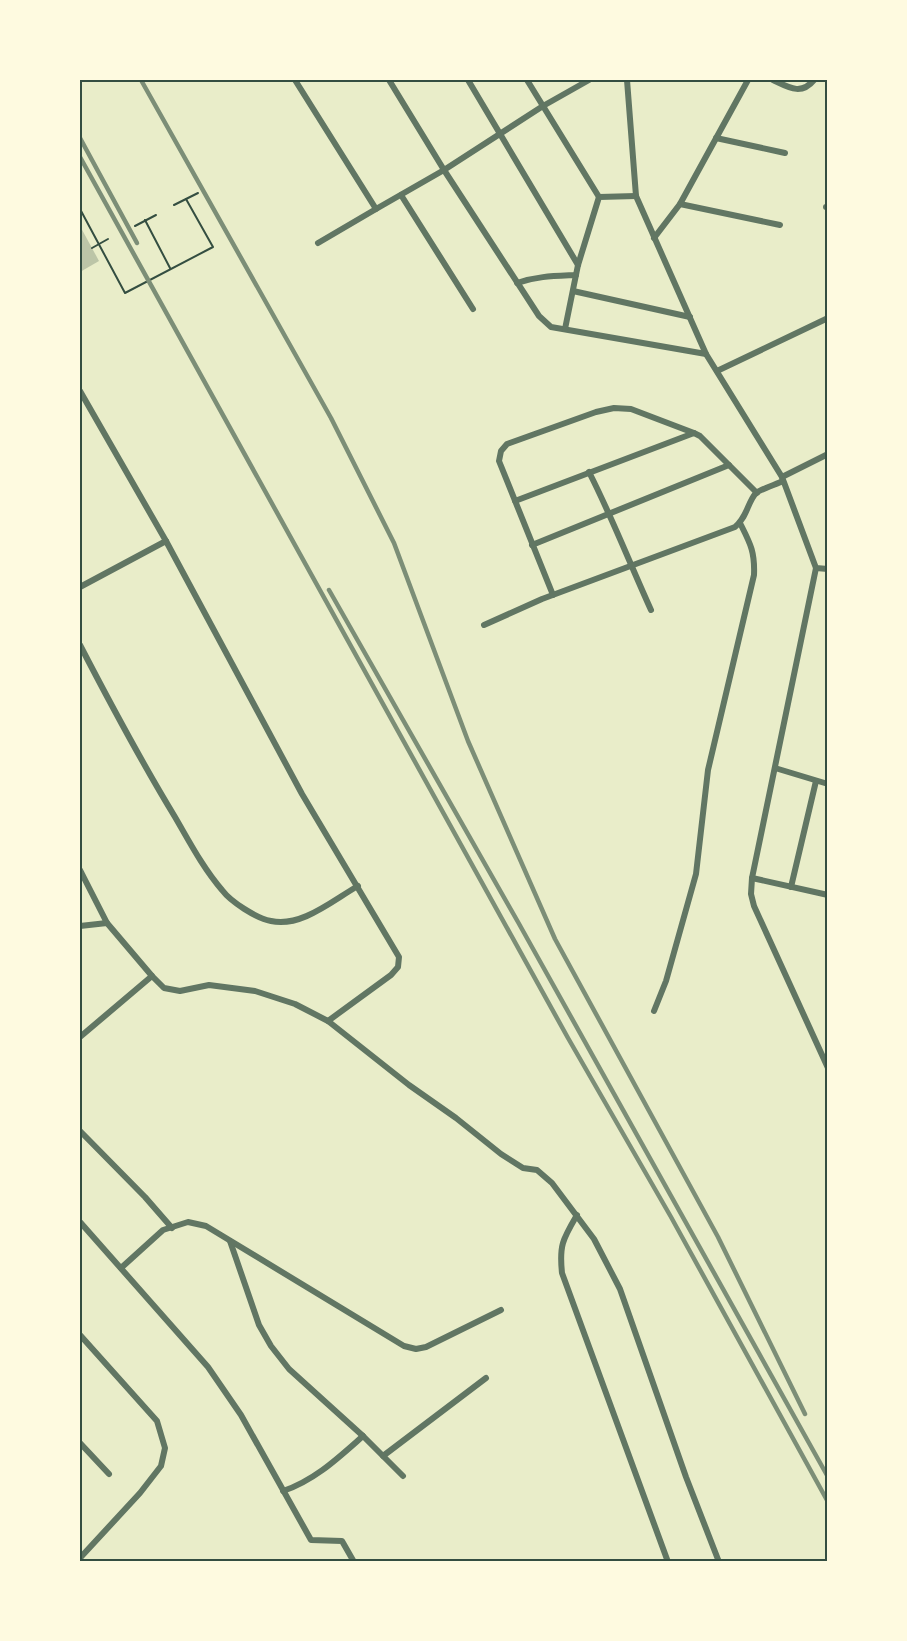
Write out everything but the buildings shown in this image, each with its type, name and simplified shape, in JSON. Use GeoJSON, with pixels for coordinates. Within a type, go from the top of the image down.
{"type":"FeatureCollection","features":[{"type":"Feature","properties":{"kind":"street"},"geometry":{"type":"LineString","coordinates":[[295,80],[376,209]]}},
{"type":"Feature","properties":{"kind":"street"},"geometry":{"type":"LineString","coordinates":[[389,80],[444,170],[544,322],[551,327],[706,354]]}},
{"type":"Feature","properties":{"kind":"street"},"geometry":{"type":"LineString","coordinates":[[468,80],[578,266]]}},
{"type":"Feature","properties":{"kind":"street"},"geometry":{"type":"LineString","coordinates":[[527,80],[599,197],[578,266],[565,329]]}},
{"type":"Feature","properties":{"kind":"street"},"geometry":{"type":"LineString","coordinates":[[318,243],[444,170],[543,106],[590,80]]}},
{"type":"Feature","properties":{"kind":"street"},"geometry":{"type":"LineString","coordinates":[[627,80],[636,196],[706,354],[782,479],[816,568],[752,878],[751,894],[754,906],[828,1068]]}},
{"type":"Feature","properties":{"kind":"street"},"geometry":{"type":"LineString","coordinates":[[654,238],[680,204],[748,80]]}},
{"type":"Feature","properties":{"kind":"street"},"geometry":{"type":"LineString","coordinates":[[773,80],[800,89],[814,80]]}},
{"type":"Feature","properties":{"kind":"street"},"geometry":{"type":"LineString","coordinates":[[716,138],[785,153]]}},
{"type":"Feature","properties":{"kind":"street"},"geometry":{"type":"LineString","coordinates":[[401,195],[473,309]]}},
{"type":"Feature","properties":{"kind":"street"},"geometry":{"type":"LineString","coordinates":[[599,197],[636,196]]}},
{"type":"Feature","properties":{"kind":"street"},"geometry":{"type":"LineString","coordinates":[[680,204],[780,225]]}},
{"type":"Feature","properties":{"kind":"street"},"geometry":{"type":"LineString","coordinates":[[518,283],[545,276],[576,275]]}},
{"type":"Feature","properties":{"kind":"street"},"geometry":{"type":"LineString","coordinates":[[573,291],[690,317]]}},
{"type":"Feature","properties":{"kind":"street"},"geometry":{"type":"LineString","coordinates":[[717,371],[828,318]]}},
{"type":"Feature","properties":{"kind":"street"},"geometry":{"type":"LineString","coordinates":[[80,391],[166,542],[302,794],[399,957],[398,967],[391,975],[328,1021]]}},
{"type":"Feature","properties":{"kind":"street"},"geometry":{"type":"LineString","coordinates":[[553,595],[499,461],[501,451],[507,444],[596,412],[614,408],[630,409],[700,435],[757,493]]}},
{"type":"Feature","properties":{"kind":"street"},"geometry":{"type":"LineString","coordinates":[[515,501],[694,433]]}},
{"type":"Feature","properties":{"kind":"street"},"geometry":{"type":"LineString","coordinates":[[484,625],[553,595],[735,526],[740,523],[757,493],[828,454]]}},
{"type":"Feature","properties":{"kind":"street"},"geometry":{"type":"LineString","coordinates":[[532,545],[729,465]]}},
{"type":"Feature","properties":{"kind":"street"},"geometry":{"type":"LineString","coordinates":[[589,472],[610,513],[630,566],[651,610]]}},
{"type":"Feature","properties":{"kind":"street"},"geometry":{"type":"LineString","coordinates":[[654,1011],[666,981],[696,874],[708,770],[754,575],[755,559],[752,547],[740,523]]}},
{"type":"Feature","properties":{"kind":"street"},"geometry":{"type":"LineString","coordinates":[[80,587],[166,542]]}},
{"type":"Feature","properties":{"kind":"street"},"geometry":{"type":"LineString","coordinates":[[816,568],[828,569]]}},
{"type":"Feature","properties":{"kind":"street"},"geometry":{"type":"LineString","coordinates":[[80,645],[144,765],[190,843],[222,891],[241,907],[270,921],[288,922],[302,919],[358,886]]}},
{"type":"Feature","properties":{"kind":"street"},"geometry":{"type":"LineString","coordinates":[[775,768],[828,784]]}},
{"type":"Feature","properties":{"kind":"street"},"geometry":{"type":"LineString","coordinates":[[791,887],[816,781]]}},
{"type":"Feature","properties":{"kind":"street"},"geometry":{"type":"LineString","coordinates":[[80,870],[106,923],[164,988],[180,991],[209,985],[255,991],[295,1004],[328,1021],[501,1154],[523,1168],[537,1170],[552,1183],[594,1239],[620,1289],[686,1477],[719,1562]]}},
{"type":"Feature","properties":{"kind":"street"},"geometry":{"type":"LineString","coordinates":[[752,878],[828,895]]}},
{"type":"Feature","properties":{"kind":"street"},"geometry":{"type":"LineString","coordinates":[[80,926],[106,923]]}},
{"type":"Feature","properties":{"kind":"street"},"geometry":{"type":"LineString","coordinates":[[80,1037],[152,976]]}},
{"type":"Feature","properties":{"kind":"street"},"geometry":{"type":"LineString","coordinates":[[80,1131],[172,1228]]}},
{"type":"Feature","properties":{"kind":"street"},"geometry":{"type":"LineString","coordinates":[[577,1215],[562,1240],[562,1273],[668,1562]]}},
{"type":"Feature","properties":{"kind":"street"},"geometry":{"type":"LineString","coordinates":[[80,1222],[208,1367],[241,1415],[311,1540],[342,1541],[354,1562]]}},
{"type":"Feature","properties":{"kind":"street"},"geometry":{"type":"LineString","coordinates":[[121,1268],[163,1230],[188,1222],[206,1226],[404,1346],[416,1349],[426,1347],[501,1310]]}},
{"type":"Feature","properties":{"kind":"street"},"geometry":{"type":"LineString","coordinates":[[230,1240],[258,1325],[271,1346],[289,1369],[403,1476]]}},
{"type":"Feature","properties":{"kind":"street"},"geometry":{"type":"LineString","coordinates":[[80,1335],[157,1421],[165,1448],[161,1466],[140,1493],[80,1558]]}},
{"type":"Feature","properties":{"kind":"street"},"geometry":{"type":"LineString","coordinates":[[384,1456],[486,1378]]}},
{"type":"Feature","properties":{"kind":"street"},"geometry":{"type":"LineString","coordinates":[[283,1491],[310,1480],[363,1436]]}},
{"type":"Feature","properties":{"kind":"street"},"geometry":{"type":"LineString","coordinates":[[80,1443],[109,1474]]}},
{"type":"Feature","properties":{"kind":"path"},"geometry":{"type":"LineString","coordinates":[[174,205],[198,193]]}},
{"type":"Feature","properties":{"kind":"path"},"geometry":{"type":"LineString","coordinates":[[80,209],[125,293],[213,247],[186,199]]}},
{"type":"Feature","properties":{"kind":"path"},"geometry":{"type":"LineString","coordinates":[[135,226],[156,215]]}},
{"type":"Feature","properties":{"kind":"path"},"geometry":{"type":"LineString","coordinates":[[145,220],[171,269]]}},
{"type":"Feature","properties":{"kind":"path"},"geometry":{"type":"LineString","coordinates":[[92,248],[108,239]]}},
{"type":"Feature","properties":{"kind":"railway"},"geometry":{"type":"LineString","coordinates":[[141,80],[331,418],[394,543],[468,741],[555,939],[718,1237],[805,1414]]}},
{"type":"Feature","properties":{"kind":"railway"},"geometry":{"type":"LineString","coordinates":[[80,138],[137,243]]}},
{"type":"Feature","properties":{"kind":"railway"},"geometry":{"type":"LineString","coordinates":[[80,157],[828,1502]]}},
{"type":"Feature","properties":{"kind":"railway"},"geometry":{"type":"LineString","coordinates":[[329,590],[518,922],[828,1477]]}}]}
